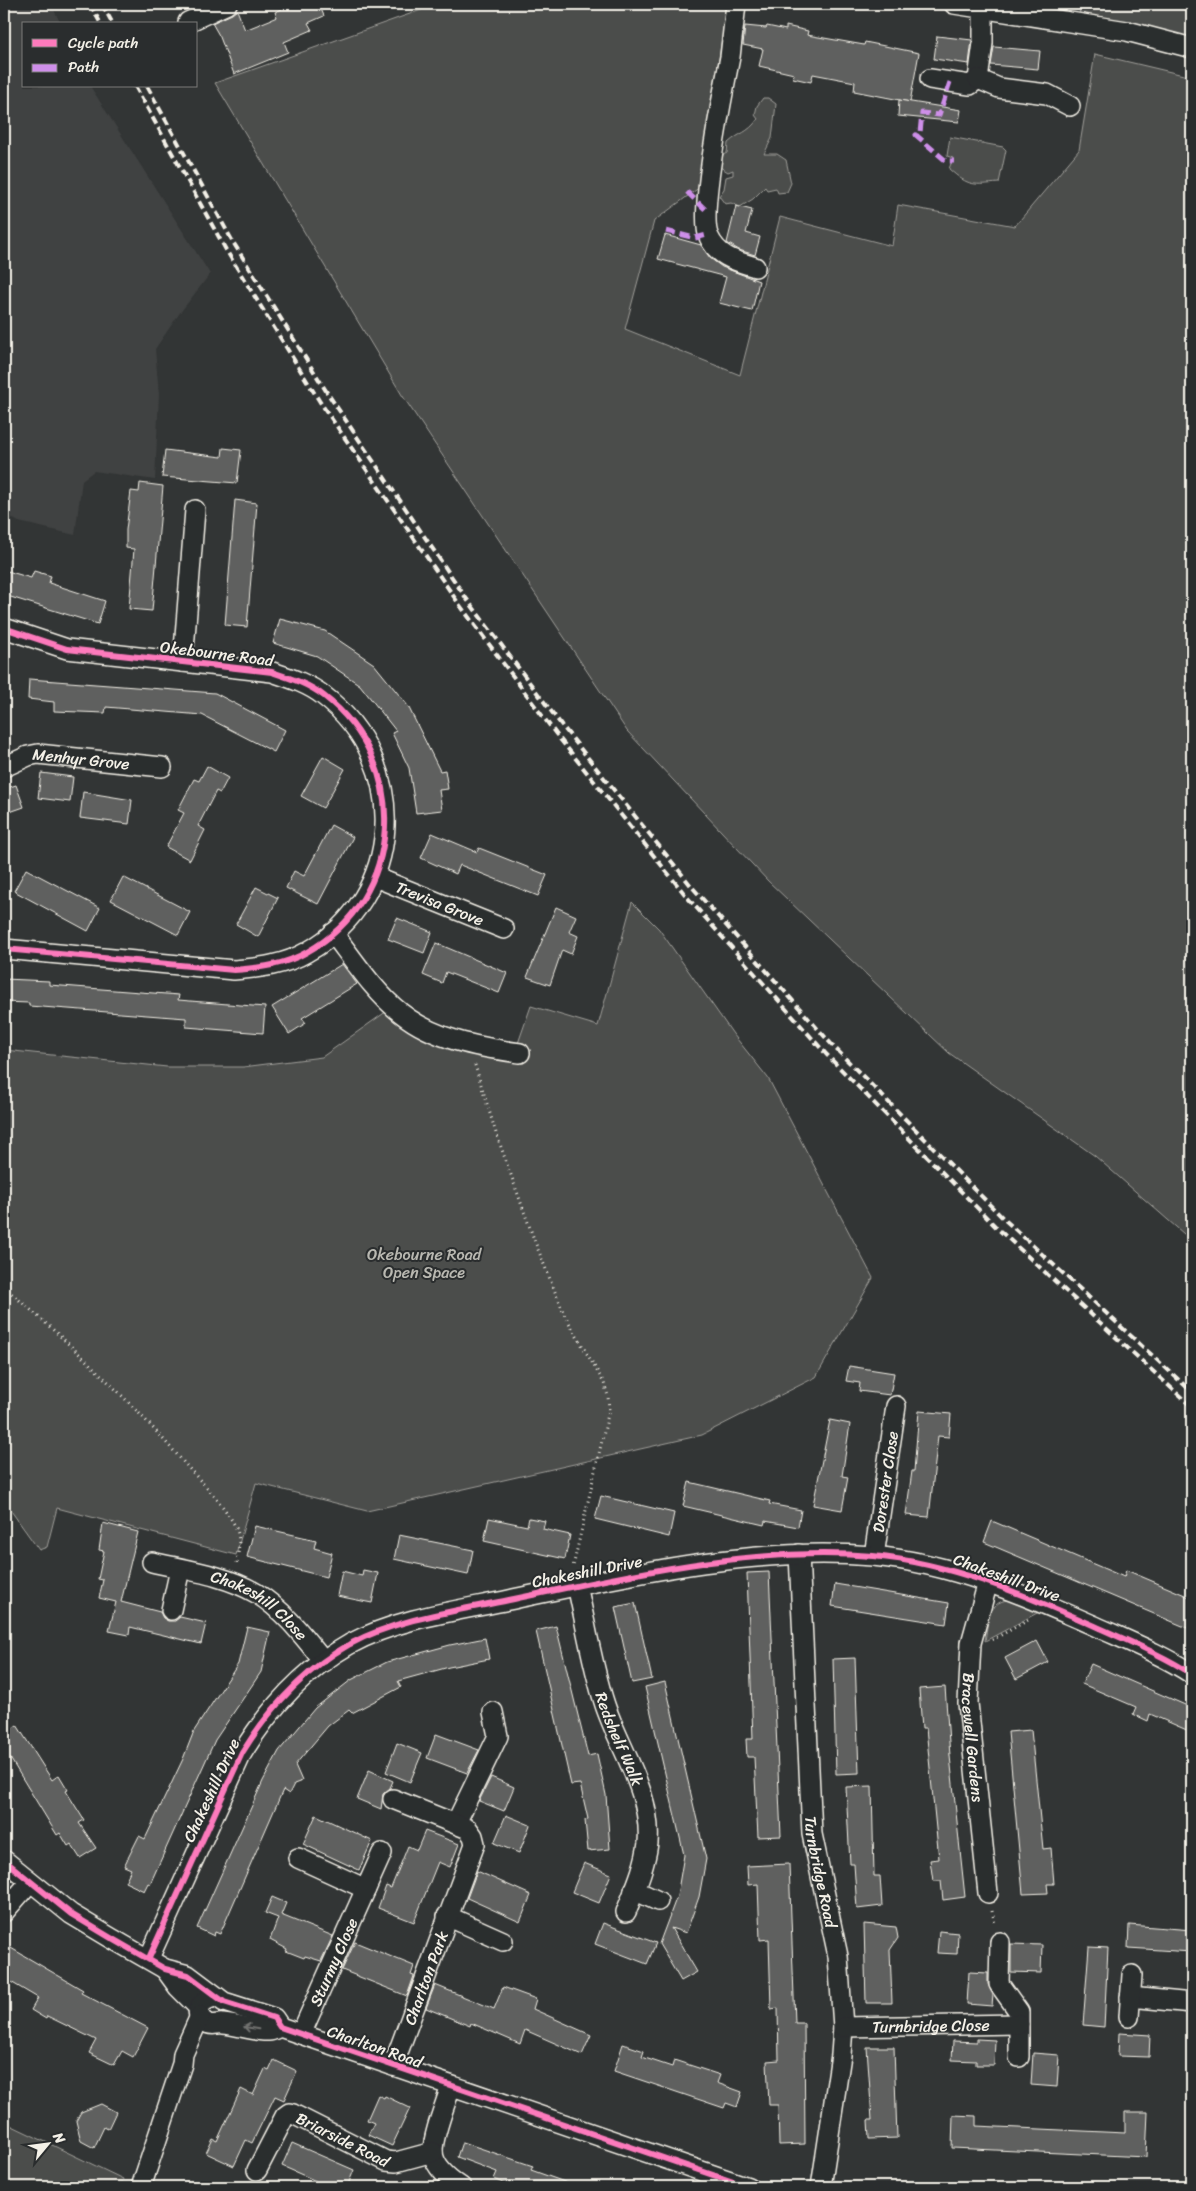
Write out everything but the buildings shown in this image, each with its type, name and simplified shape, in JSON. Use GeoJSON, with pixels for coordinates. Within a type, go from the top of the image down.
{"type":"FeatureCollection","features":[{"type":"Feature","properties":{"kind":"street"},"geometry":{"type":"LineString","coordinates":[[188,22],[227,4]]}},
{"type":"Feature","properties":{"kind":"street"},"geometry":{"type":"LineString","coordinates":[[736,4],[730,52],[710,169],[707,210],[708,235],[716,249],[728,258],[755,267]]}},
{"type":"Feature","properties":{"kind":"street"},"geometry":{"type":"LineString","coordinates":[[954,4],[1127,31],[1192,48]]}},
{"type":"Feature","properties":{"kind":"street"},"geometry":{"type":"LineString","coordinates":[[930,79],[970,85],[978,79],[983,43],[983,9]]}},
{"type":"Feature","properties":{"kind":"street"},"geometry":{"type":"LineString","coordinates":[[978,79],[999,88],[1047,94],[1070,106]]}},
{"type":"Feature","properties":{"kind":"street"},"geometry":{"type":"LineString","coordinates":[[183,662],[195,510]]}},
{"type":"Feature","properties":{"kind":"street","name":"Okebourne Road"},"geometry":{"type":"LineString","coordinates":[[4,628],[67,649],[272,672],[298,681],[323,694],[343,713],[362,737],[381,780],[386,806],[382,855],[375,877],[346,920],[333,933],[306,953],[261,968],[234,970],[4,949]]}},
{"type":"Feature","properties":{"kind":"street","name":"Menhyr Grove"},"geometry":{"type":"LineString","coordinates":[[4,767],[28,756],[38,754],[162,767]]}},
{"type":"Feature","properties":{"kind":"street","name":"Trevisa Grove"},"geometry":{"type":"LineString","coordinates":[[375,877],[504,929]]}},
{"type":"Feature","properties":{"kind":"street"},"geometry":{"type":"LineString","coordinates":[[333,933],[389,1002],[401,1013],[448,1039],[469,1045],[520,1054]]}},
{"type":"Feature","properties":{"kind":"street","name":"Dorester Close"},"geometry":{"type":"LineString","coordinates":[[874,1556],[896,1406]]}},
{"type":"Feature","properties":{"kind":"street","name":"Chakeshill Drive"},"geometry":{"type":"LineString","coordinates":[[149,1958],[242,1753],[257,1729],[294,1685],[324,1662],[348,1645],[379,1630],[408,1621],[573,1586],[726,1560],[799,1554],[874,1556],[940,1567],[988,1582],[1053,1607],[1166,1658],[1192,1674]]}},
{"type":"Feature","properties":{"kind":"street","name":"Turnbridge Road"},"geometry":{"type":"LineString","coordinates":[[799,1554],[812,1834],[838,1956],[843,2027],[841,2055],[822,2187]]}},
{"type":"Feature","properties":{"kind":"street","name":"Chakeshill Close"},"geometry":{"type":"LineString","coordinates":[[152,1562],[233,1582],[256,1594],[288,1619],[324,1662]]}},
{"type":"Feature","properties":{"kind":"street"},"geometry":{"type":"LineString","coordinates":[[170,1610],[180,1568]]}},
{"type":"Feature","properties":{"kind":"street","name":"Bracewell Gardens"},"geometry":{"type":"LineString","coordinates":[[988,1582],[970,1652],[968,1703],[988,1893]]}},
{"type":"Feature","properties":{"kind":"street","name":"Redshelf Walk"},"geometry":{"type":"LineString","coordinates":[[573,1586],[605,1704],[638,1784],[645,1806],[648,1843],[642,1869],[626,1912]]}},
{"type":"Feature","properties":{"kind":"street"},"geometry":{"type":"LineString","coordinates":[[456,1823],[498,1736],[492,1712]]}},
{"type":"Feature","properties":{"kind":"street","name":"Charlton Park"},"geometry":{"type":"LineString","coordinates":[[393,2066],[475,1844],[473,1836],[468,1829],[394,1799]]}},
{"type":"Feature","properties":{"kind":"street","name":"Sturmy Close"},"geometry":{"type":"LineString","coordinates":[[301,2034],[382,1853]]}},
{"type":"Feature","properties":{"kind":"street"},"geometry":{"type":"LineString","coordinates":[[298,1858],[366,1889]]}},
{"type":"Feature","properties":{"kind":"street","name":"Charlton Road"},"geometry":{"type":"LineString","coordinates":[[4,1860],[71,1914],[165,1969],[178,1987],[208,2018],[270,2031],[280,2027]]}},
{"type":"Feature","properties":{"kind":"street"},"geometry":{"type":"LineString","coordinates":[[4,1912],[26,1879]]}},
{"type":"Feature","properties":{"kind":"street"},"geometry":{"type":"LineString","coordinates":[[634,1890],[658,1901]]}},
{"type":"Feature","properties":{"kind":"street","name":"Charlton Park"},"geometry":{"type":"LineString","coordinates":[[447,1916],[503,1940]]}},
{"type":"Feature","properties":{"kind":"street"},"geometry":{"type":"LineString","coordinates":[[1000,1942],[999,1984],[1019,2012],[1019,2057]]}},
{"type":"Feature","properties":{"kind":"street","name":"Charlton Road"},"geometry":{"type":"LineString","coordinates":[[165,1969],[188,1975],[220,2000],[274,2018],[280,2027],[748,2187]]}},
{"type":"Feature","properties":{"kind":"street"},"geometry":{"type":"LineString","coordinates":[[1129,2017],[1132,1975]]}},
{"type":"Feature","properties":{"kind":"street"},"geometry":{"type":"LineString","coordinates":[[1130,1997],[1192,2004]]}},
{"type":"Feature","properties":{"kind":"street"},"geometry":{"type":"LineString","coordinates":[[142,2187],[182,2064],[183,2054],[208,2018],[227,2013],[220,2000],[209,1998],[203,2002],[208,2018]]}},
{"type":"Feature","properties":{"kind":"street","name":"Turnbridge Close"},"geometry":{"type":"LineString","coordinates":[[843,2027],[1019,2024]]}},
{"type":"Feature","properties":{"kind":"street"},"geometry":{"type":"LineString","coordinates":[[451,2086],[433,2152],[442,2172],[461,2187]]}},
{"type":"Feature","properties":{"kind":"street","name":"Briarside Road"},"geometry":{"type":"LineString","coordinates":[[257,2170],[289,2113],[386,2161],[396,2162],[433,2152]]}},
{"type":"Feature","properties":{"kind":"path"},"geometry":{"type":"LineString","coordinates":[[469,1045],[496,1133],[553,1287],[564,1314],[597,1369],[608,1396],[609,1410],[573,1586]]}},
{"type":"Feature","properties":{"kind":"path"},"geometry":{"type":"LineString","coordinates":[[4,1287],[46,1322],[118,1393],[169,1445],[224,1509],[238,1534],[240,1543],[233,1582]]}},
{"type":"Feature","properties":{"kind":"path"},"geometry":{"type":"LineString","coordinates":[[970,1652],[1053,1607]]}},
{"type":"Feature","properties":{"kind":"path"},"geometry":{"type":"LineString","coordinates":[[988,1893],[1000,1942]]}},
{"type":"Feature","properties":{"kind":"shaded area"},"geometry":{"type":"Polygon","coordinates":[[[4,4],[51,4],[60,22],[22,22],[22,88],[91,88],[210,274],[155,349],[159,394],[155,480],[94,471],[82,480],[75,535],[19,522],[4,514],[4,4]]]}},
{"type":"Feature","properties":{"kind":"green space"},"geometry":{"type":"Polygon","coordinates":[[[438,4],[727,4],[700,187],[654,221],[625,329],[740,375],[780,217],[892,246],[898,205],[1015,226],[1079,150],[1095,54],[1192,77],[1192,1241],[1095,1156],[949,1053],[768,881],[627,731],[402,395],[215,83],[438,4]]]}},
{"type":"Feature","properties":{"kind":"green space"},"geometry":{"type":"Polygon","coordinates":[[[1079,4],[1192,4],[1192,41],[1080,16],[1079,4]]]}},
{"type":"Feature","properties":{"kind":"green space"},"geometry":{"type":"Polygon","coordinates":[[[763,98],[768,98],[776,104],[772,138],[764,154],[777,154],[786,160],[791,183],[787,192],[778,193],[776,188],[767,190],[765,187],[753,199],[740,207],[731,203],[725,204],[719,196],[724,189],[726,177],[733,175],[733,170],[728,172],[720,167],[719,157],[727,153],[728,143],[732,139],[750,128],[758,119],[755,115],[757,106],[763,98]]]}},
{"type":"Feature","properties":{"kind":"green space"},"geometry":{"type":"Polygon","coordinates":[[[950,137],[1003,147],[1006,150],[999,183],[967,182],[949,169],[953,158],[947,156],[950,137]]]}},
{"type":"Feature","properties":{"kind":"green space","name":"Okebourne Road Open Space"},"geometry":{"type":"Polygon","coordinates":[[[632,902],[659,929],[733,1034],[768,1078],[873,1278],[816,1377],[702,1435],[367,1511],[256,1483],[236,1555],[57,1508],[47,1547],[39,1550],[4,1501],[4,1050],[167,1067],[243,1067],[322,1057],[397,1004],[470,1039],[516,1049],[531,1006],[598,1026],[632,902]]]}},
{"type":"Feature","properties":{"kind":"green space"},"geometry":{"type":"Polygon","coordinates":[[[1008,1600],[1039,1612],[985,1641],[992,1610],[996,1605],[1008,1600]]]}},
{"type":"Feature","properties":{"kind":"green space"},"geometry":{"type":"Polygon","coordinates":[[[4,2122],[123,2179],[121,2187],[4,2187],[4,2122]]]}},
{"type":"Feature","properties":{"kind":"railway"},"geometry":{"type":"LineString","coordinates":[[90,4],[100,22]]}},
{"type":"Feature","properties":{"kind":"railway"},"geometry":{"type":"LineString","coordinates":[[102,4],[112,22]]}},
{"type":"Feature","properties":{"kind":"railway"},"geometry":{"type":"LineString","coordinates":[[136,88],[226,250],[320,402],[459,604],[556,734],[687,897],[826,1054],[998,1229],[1192,1407]]}},
{"type":"Feature","properties":{"kind":"railway"},"geometry":{"type":"LineString","coordinates":[[148,88],[233,242],[328,394],[466,598],[563,727],[693,888],[833,1046],[1005,1220],[1192,1392]]}},
{"type":"Feature","properties":{"kind":"marked path"},"geometry":{"type":"LineString","coordinates":[[950,82],[939,115],[922,113],[920,133],[916,135],[946,161],[954,161]]}},
{"type":"Feature","properties":{"kind":"marked path"},"geometry":{"type":"LineString","coordinates":[[687,192],[707,211]]}},
{"type":"Feature","properties":{"kind":"marked path"},"geometry":{"type":"LineString","coordinates":[[666,231],[695,238],[707,235]]}},
{"type":"Feature","properties":{"kind":"cycle path"},"geometry":{"type":"LineString","coordinates":[[4,628],[67,649],[272,672],[312,688],[324,696],[352,724],[372,757],[383,792],[385,829],[378,864],[363,898],[339,928],[307,952],[281,963],[234,970],[4,949]]}},
{"type":"Feature","properties":{"kind":"cycle path"},"geometry":{"type":"LineString","coordinates":[[149,1958],[242,1753],[264,1721],[303,1678],[333,1654],[369,1635],[408,1622],[599,1581],[690,1565],[781,1555],[873,1556],[902,1560],[959,1573],[1015,1592],[1144,1648],[1192,1674]]}},
{"type":"Feature","properties":{"kind":"cycle path"},"geometry":{"type":"LineString","coordinates":[[4,1860],[71,1914],[165,1969],[188,1975],[224,2002],[274,2018],[280,2027],[748,2187]]}}]}
